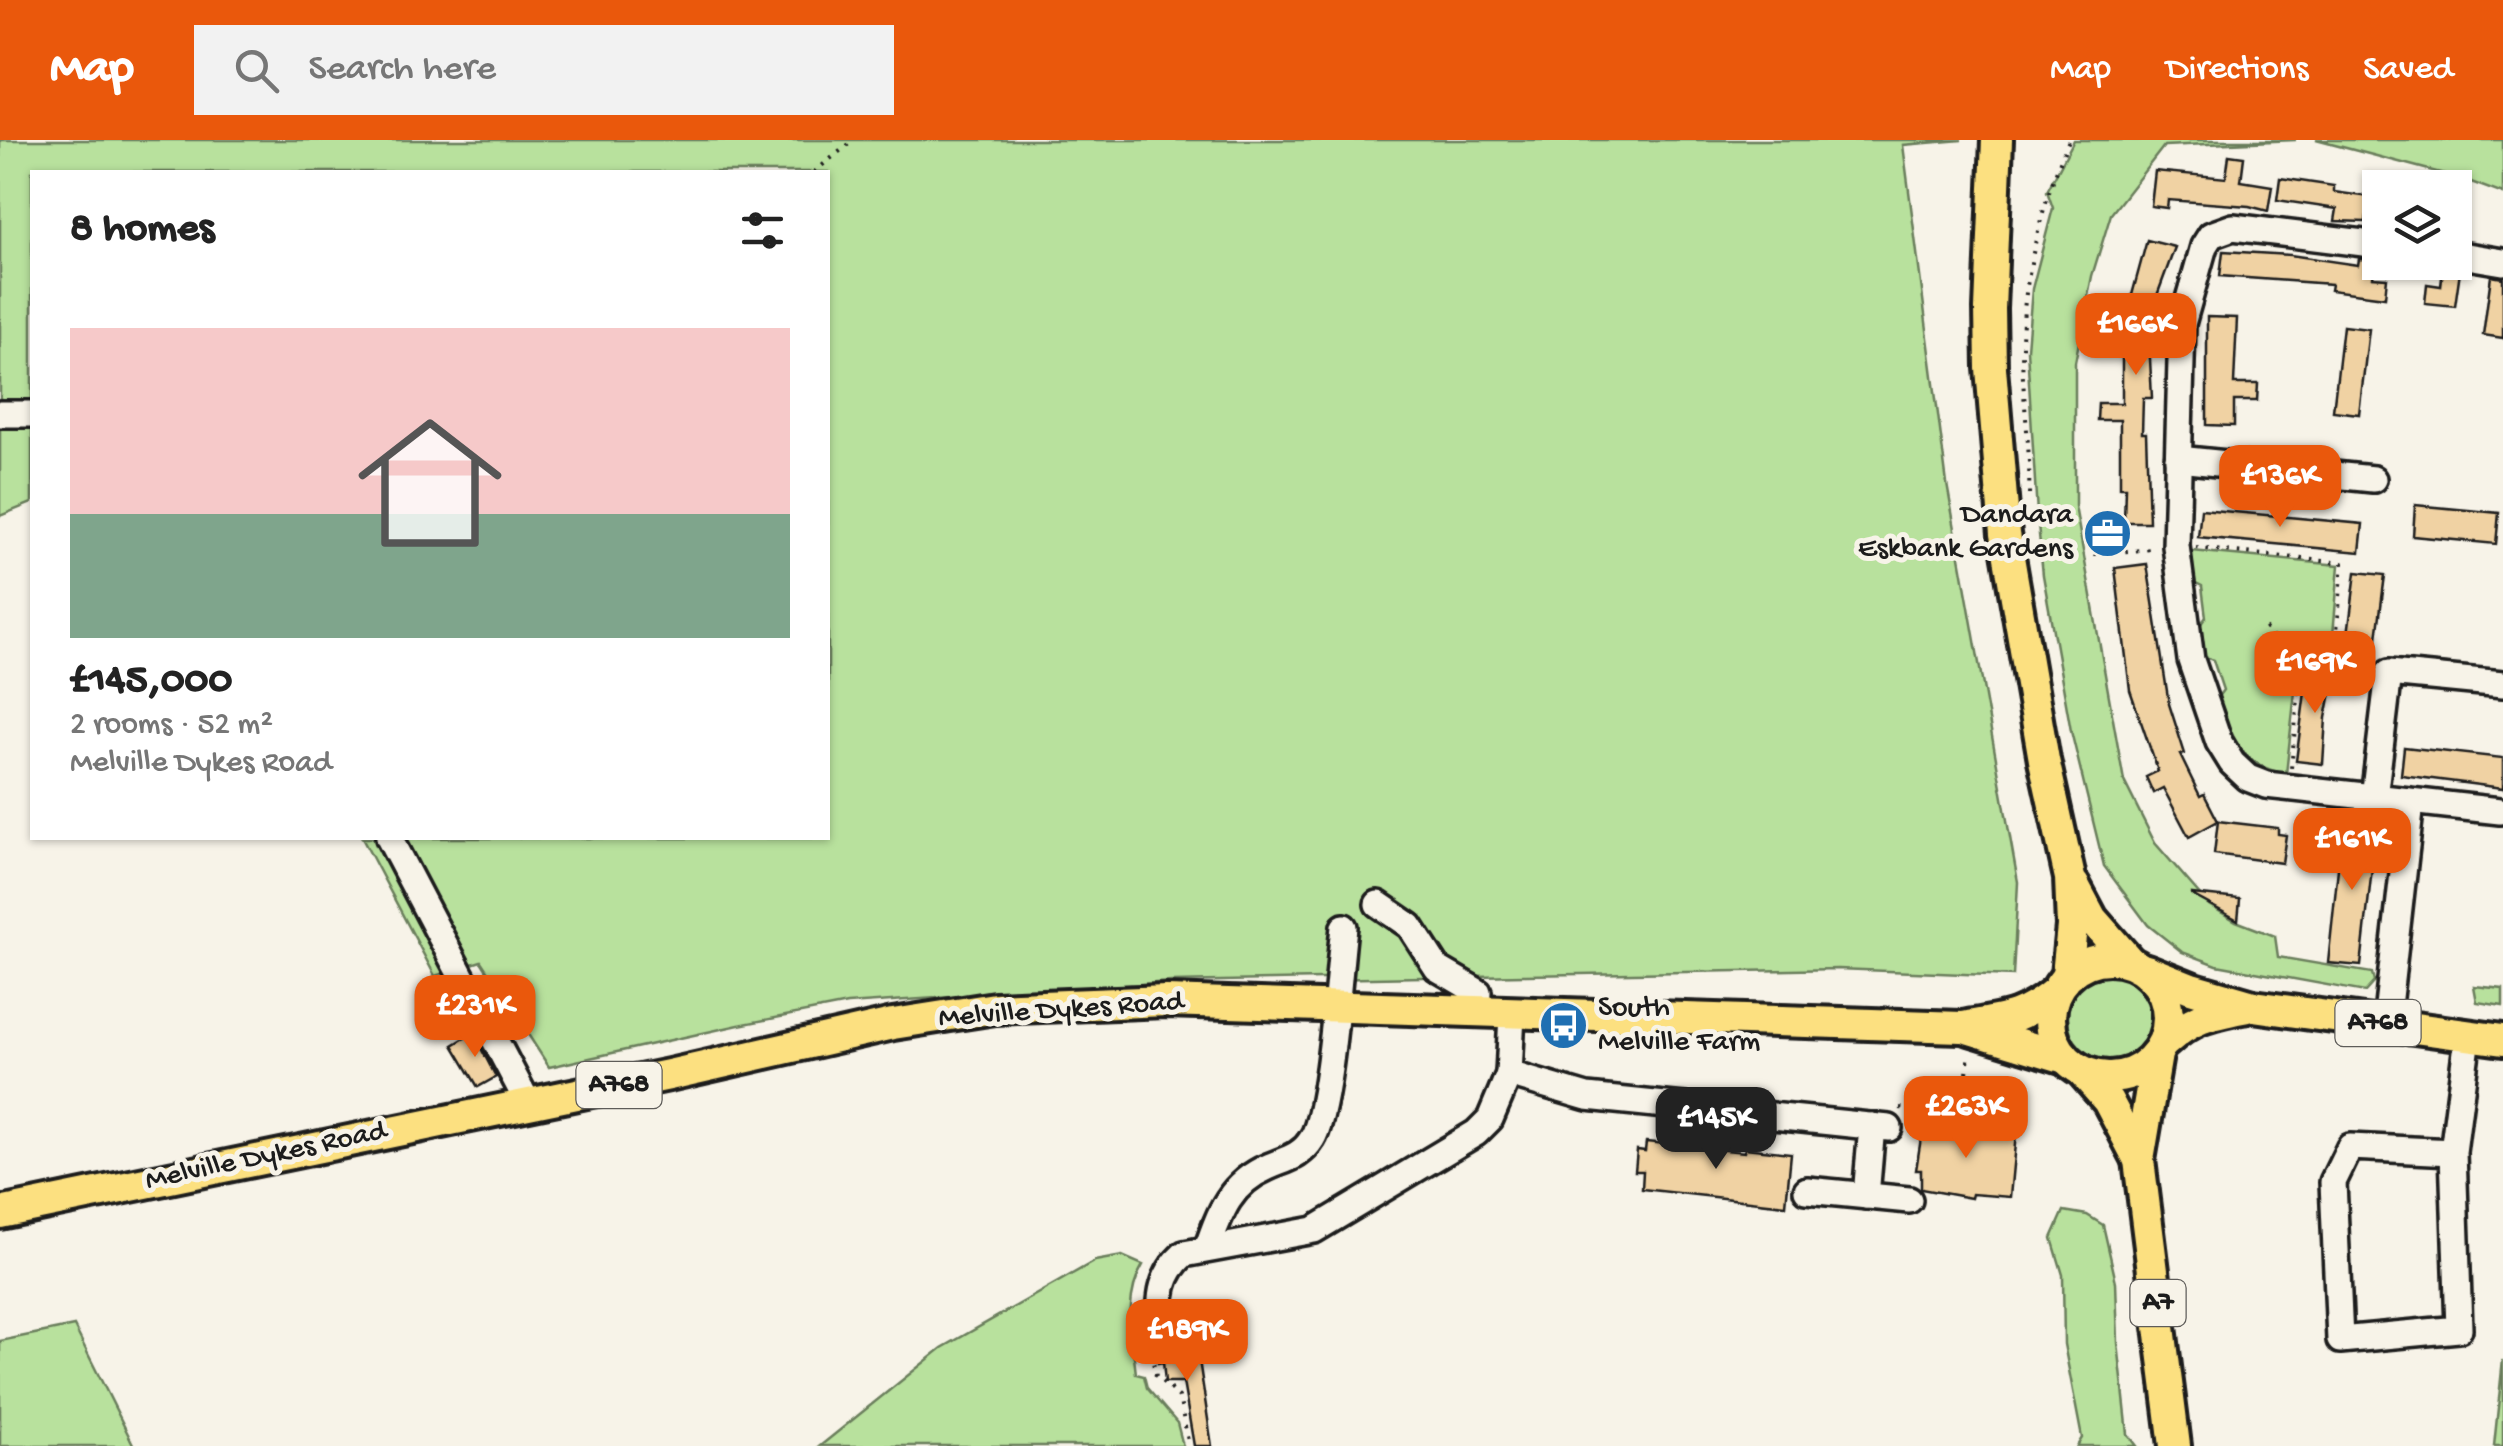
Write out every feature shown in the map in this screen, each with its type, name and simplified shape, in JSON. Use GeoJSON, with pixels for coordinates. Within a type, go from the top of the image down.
{"type":"FeatureCollection","features":[{"type":"Feature","properties":{"kind":"main road"},"geometry":{"type":"LineString","coordinates":[[1998,140],[1991,368],[2005,534],[2044,760],[2070,878],[2072,926],[2061,984],[2049,1015],[2053,1038],[2073,1064],[2102,1077],[2122,1076],[2142,1068],[2161,1048],[2169,1009],[2164,994],[2092,919],[2070,878]]}},
{"type":"Feature","properties":{"kind":"main road"},"geometry":{"type":"LineString","coordinates":[[2061,984],[2096,959],[2136,965]]}},
{"type":"Feature","properties":{"kind":"main road","name":"A768"},"geometry":{"type":"LineString","coordinates":[[2136,965],[2191,988],[2253,1006],[2503,1040]]}},
{"type":"Feature","properties":{"kind":"main road","name":"Melville Dykes Road"},"geometry":{"type":"LineString","coordinates":[[0,1212],[669,1075],[893,1024],[994,1008],[1166,1001],[1962,1027],[2014,1018],[2034,1010],[2061,984]]}},
{"type":"Feature","properties":{"kind":"main road","name":"A768"},"geometry":{"type":"LineString","coordinates":[[2161,1048],[2184,1024],[2202,1016],[2253,1006]]}},
{"type":"Feature","properties":{"kind":"main road","name":"Melville Dykes Road"},"geometry":{"type":"LineString","coordinates":[[1962,1027],[2073,1064]]}},
{"type":"Feature","properties":{"kind":"main road","name":"A7"},"geometry":{"type":"LineString","coordinates":[[2161,1048],[2139,1160],[2174,1446]]}},
{"type":"Feature","properties":{"kind":"main road","name":"A7"},"geometry":{"type":"LineString","coordinates":[[2073,1064],[2108,1100],[2139,1160]]}},
{"type":"Feature","properties":{"kind":"street"},"geometry":{"type":"LineString","coordinates":[[2362,243],[2232,226],[2210,234],[2204,246],[2182,324],[2176,546],[2191,660],[2219,742],[2232,763],[2248,778],[2288,788],[2500,812]]}},
{"type":"Feature","properties":{"kind":"street"},"geometry":{"type":"LineString","coordinates":[[0,414],[30,414]]}},
{"type":"Feature","properties":{"kind":"street"},"geometry":{"type":"LineString","coordinates":[[2178,459],[2372,478]]}},
{"type":"Feature","properties":{"kind":"street"},"geometry":{"type":"LineString","coordinates":[[2374,798],[2389,673],[2503,684]]}},
{"type":"Feature","properties":{"kind":"street"},"geometry":{"type":"LineString","coordinates":[[2386,1024],[2411,802]]}},
{"type":"Feature","properties":{"kind":"street"},"geometry":{"type":"LineString","coordinates":[[390,840],[528,1103]]}},
{"type":"Feature","properties":{"kind":"street"},"geometry":{"type":"LineString","coordinates":[[1378,904],[1410,926],[1437,968],[1478,992],[1476,1012]]}},
{"type":"Feature","properties":{"kind":"street"},"geometry":{"type":"LineString","coordinates":[[1207,1249],[1223,1204],[1238,1187],[1252,1174],[1296,1158],[1314,1138],[1321,1115],[1344,927]]}},
{"type":"Feature","properties":{"kind":"street"},"geometry":{"type":"LineString","coordinates":[[1162,1325],[1158,1304],[1162,1286],[1173,1263],[1184,1254],[1314,1230],[1476,1133],[1490,1118],[1509,1074],[1512,1014]]}},
{"type":"Feature","properties":{"kind":"street"},"geometry":{"type":"LineString","coordinates":[[2454,1152],[2350,1147],[2332,1182],[2340,1340],[2459,1328],[2454,1152],[2468,1036]]}},
{"type":"Feature","properties":{"kind":"street"},"geometry":{"type":"LineString","coordinates":[[1509,1074],[1587,1097],[1881,1127],[1866,1196]]}},
{"type":"Feature","properties":{"kind":"street"},"geometry":{"type":"LineString","coordinates":[[1806,1190],[1909,1200]]}},
{"type":"Feature","properties":{"kind":"path"},"geometry":{"type":"LineString","coordinates":[[816,170],[854,140]]}},
{"type":"Feature","properties":{"kind":"path"},"geometry":{"type":"LineString","coordinates":[[2028,506],[2030,471],[2022,349],[2024,296],[2058,164],[2069,140]]}},
{"type":"Feature","properties":{"kind":"path"},"geometry":{"type":"LineString","coordinates":[[2094,554],[2176,546],[2343,562],[2334,665]]}},
{"type":"Feature","properties":{"kind":"path"},"geometry":{"type":"LineString","coordinates":[[2265,628],[2287,655],[2389,673]]}},
{"type":"Feature","properties":{"kind":"path"},"geometry":{"type":"LineString","coordinates":[[2288,788],[2302,660]]}},
{"type":"Feature","properties":{"kind":"path"},"geometry":{"type":"LineString","coordinates":[[1881,1127],[1897,1108],[1964,1114],[1969,1051],[1982,1053]]}},
{"type":"Feature","properties":{"kind":"path"},"geometry":{"type":"LineString","coordinates":[[1162,1325],[1148,1326],[1150,1356],[1156,1376],[1178,1398],[1188,1446]]}},
{"type":"Feature","properties":{"kind":"green space"},"geometry":{"type":"Polygon","coordinates":[[[0,140],[1962,140],[1903,145],[1947,484],[2018,882],[2013,976],[1838,969],[1171,982],[847,1004],[549,1067],[481,961],[435,976],[363,840],[830,840],[830,170],[30,170],[30,504],[0,516],[0,140]]]}},
{"type":"Feature","properties":{"kind":"green space"},"geometry":{"type":"Polygon","coordinates":[[[2074,140],[2296,140],[2164,146],[2111,214],[2092,276],[2075,362],[2075,506],[2124,781],[2155,843],[2209,905],[2236,921],[2275,936],[2278,957],[2372,973],[2374,982],[2365,992],[2217,965],[2182,952],[2148,925],[2104,866],[2071,731],[2043,575],[2027,349],[2032,289],[2053,208],[2047,191],[2074,140]]]}},
{"type":"Feature","properties":{"kind":"green space"},"geometry":{"type":"Polygon","coordinates":[[[2316,140],[2503,140],[2503,194],[2472,182],[2472,170],[2429,170],[2316,140]]]}},
{"type":"Feature","properties":{"kind":"green space"},"geometry":{"type":"Polygon","coordinates":[[[2192,551],[2339,565],[2331,658],[2299,655],[2286,774],[2248,757],[2217,698],[2223,690],[2213,660],[2205,657],[2200,625],[2206,617],[2202,586],[2194,582],[2192,551]]]}},
{"type":"Feature","properties":{"kind":"green space"},"geometry":{"type":"Polygon","coordinates":[[[2111,974],[2135,981],[2147,993],[2154,1017],[2147,1041],[2135,1053],[2111,1060],[2087,1053],[2075,1041],[2068,1017],[2075,993],[2087,981],[2111,974]]]}},
{"type":"Feature","properties":{"kind":"green space"},"geometry":{"type":"Polygon","coordinates":[[[2474,986],[2503,989],[2503,1006],[2477,1002],[2474,986]]]}},
{"type":"Feature","properties":{"kind":"green space"},"geometry":{"type":"Polygon","coordinates":[[[2064,1211],[2087,1215],[2103,1225],[2116,1282],[2128,1434],[2137,1446],[2077,1446],[2082,1438],[2064,1344],[2063,1275],[2052,1238],[2064,1211]]]}},
{"type":"Feature","properties":{"kind":"green space"},"geometry":{"type":"Polygon","coordinates":[[[1122,1256],[1143,1265],[1131,1305],[1136,1374],[1144,1376],[1147,1388],[1177,1423],[1183,1446],[820,1446],[942,1348],[1095,1261],[1122,1256]]]}},
{"type":"Feature","properties":{"kind":"green space"},"geometry":{"type":"Polygon","coordinates":[[[74,1326],[134,1446],[0,1446],[0,1341],[74,1326]]]}},
{"type":"Feature","properties":{"kind":"green space"},"geometry":{"type":"Polygon","coordinates":[[[2503,1360],[2503,1446],[2494,1446],[2503,1360]]]}},
{"type":"Feature","properties":{"kind":"building"},"geometry":{"type":"Polygon","coordinates":[[[2229,155],[2244,157],[2241,181],[2272,186],[2268,211],[2168,200],[2167,208],[2151,206],[2155,171],[2226,178],[2229,155]]]}},
{"type":"Feature","properties":{"kind":"building"},"geometry":{"type":"Polygon","coordinates":[[[2280,178],[2334,186],[2334,192],[2362,196],[2362,222],[2335,221],[2337,209],[2277,200],[2280,178]]]}},
{"type":"Feature","properties":{"kind":"building"},"geometry":{"type":"Polygon","coordinates":[[[2147,240],[2175,247],[2148,320],[2152,398],[2143,398],[2142,433],[2146,433],[2149,522],[2124,522],[2120,420],[2097,420],[2098,403],[2122,403],[2122,322],[2101,317],[2104,301],[2129,306],[2147,240]]]}},
{"type":"Feature","properties":{"kind":"building"},"geometry":{"type":"Polygon","coordinates":[[[2223,251],[2358,265],[2362,259],[2362,280],[2387,280],[2385,297],[2330,290],[2331,284],[2220,276],[2223,251]]]}},
{"type":"Feature","properties":{"kind":"building"},"geometry":{"type":"Polygon","coordinates":[[[2491,276],[2503,278],[2503,338],[2483,335],[2491,276]]]}},
{"type":"Feature","properties":{"kind":"building"},"geometry":{"type":"Polygon","coordinates":[[[2442,280],[2459,280],[2455,306],[2425,303],[2427,284],[2441,286],[2442,280]]]}},
{"type":"Feature","properties":{"kind":"building"},"geometry":{"type":"Polygon","coordinates":[[[2207,317],[2237,318],[2234,384],[2258,384],[2257,401],[2234,401],[2234,426],[2207,425],[2207,317]]]}},
{"type":"Feature","properties":{"kind":"building"},"geometry":{"type":"Polygon","coordinates":[[[2343,326],[2369,329],[2359,414],[2333,411],[2343,326]]]}},
{"type":"Feature","properties":{"kind":"building"},"geometry":{"type":"Polygon","coordinates":[[[2415,505],[2499,513],[2496,544],[2413,536],[2415,505]]]}},
{"type":"Feature","properties":{"kind":"building"},"geometry":{"type":"Polygon","coordinates":[[[2201,509],[2363,524],[2360,552],[2198,537],[2201,509]]]}},
{"type":"Feature","properties":{"kind":"building"},"geometry":{"type":"Polygon","coordinates":[[[2100,523],[2116,523],[2116,541],[2100,541],[2100,523]]]}},
{"type":"Feature","properties":{"kind":"building"},"geometry":{"type":"Polygon","coordinates":[[[2147,564],[2169,704],[2185,754],[2180,755],[2200,796],[2204,794],[2218,821],[2189,837],[2163,788],[2153,793],[2146,777],[2158,771],[2130,690],[2115,568],[2147,564]]]}},
{"type":"Feature","properties":{"kind":"building"},"geometry":{"type":"Polygon","coordinates":[[[2356,572],[2385,575],[2375,654],[2346,650],[2356,572]]]}},
{"type":"Feature","properties":{"kind":"building"},"geometry":{"type":"Polygon","coordinates":[[[2308,669],[2335,672],[2323,764],[2296,761],[2308,669]]]}},
{"type":"Feature","properties":{"kind":"building"},"geometry":{"type":"Polygon","coordinates":[[[2404,747],[2503,758],[2503,788],[2401,775],[2404,747]]]}},
{"type":"Feature","properties":{"kind":"building"},"geometry":{"type":"Polygon","coordinates":[[[2218,821],[2278,828],[2278,834],[2286,835],[2282,863],[2214,854],[2218,821]]]}},
{"type":"Feature","properties":{"kind":"building"},"geometry":{"type":"Polygon","coordinates":[[[2343,821],[2377,824],[2361,966],[2328,963],[2343,821]]]}},
{"type":"Feature","properties":{"kind":"building"},"geometry":{"type":"Polygon","coordinates":[[[2192,895],[2240,899],[2238,920],[2192,895]]]}},
{"type":"Feature","properties":{"kind":"building"},"geometry":{"type":"Polygon","coordinates":[[[473,1033],[496,1077],[478,1087],[453,1045],[473,1033]]]}},
{"type":"Feature","properties":{"kind":"building"},"geometry":{"type":"Polygon","coordinates":[[[1923,1125],[2016,1133],[2010,1197],[1972,1194],[1971,1198],[1921,1189],[1921,1170],[1916,1170],[1923,1125]]]}},
{"type":"Feature","properties":{"kind":"building"},"geometry":{"type":"Polygon","coordinates":[[[1646,1142],[1791,1153],[1786,1205],[1642,1189],[1643,1171],[1635,1171],[1637,1150],[1645,1151],[1646,1142]]]}},
{"type":"Feature","properties":{"kind":"building"},"geometry":{"type":"Polygon","coordinates":[[[1188,1336],[1191,1361],[1199,1360],[1212,1446],[1194,1446],[1183,1382],[1165,1382],[1163,1362],[1158,1363],[1156,1340],[1188,1336]]]}},
{"type":"Feature","properties":{"kind":"place","name":"Dandara Eskbank Gardens"},"geometry":{"type":"Point","coordinates":[2108,533]}},
{"type":"Feature","properties":{"kind":"place","name":"South Melville Farm"},"geometry":{"type":"Point","coordinates":[1563,1026]}}]}
